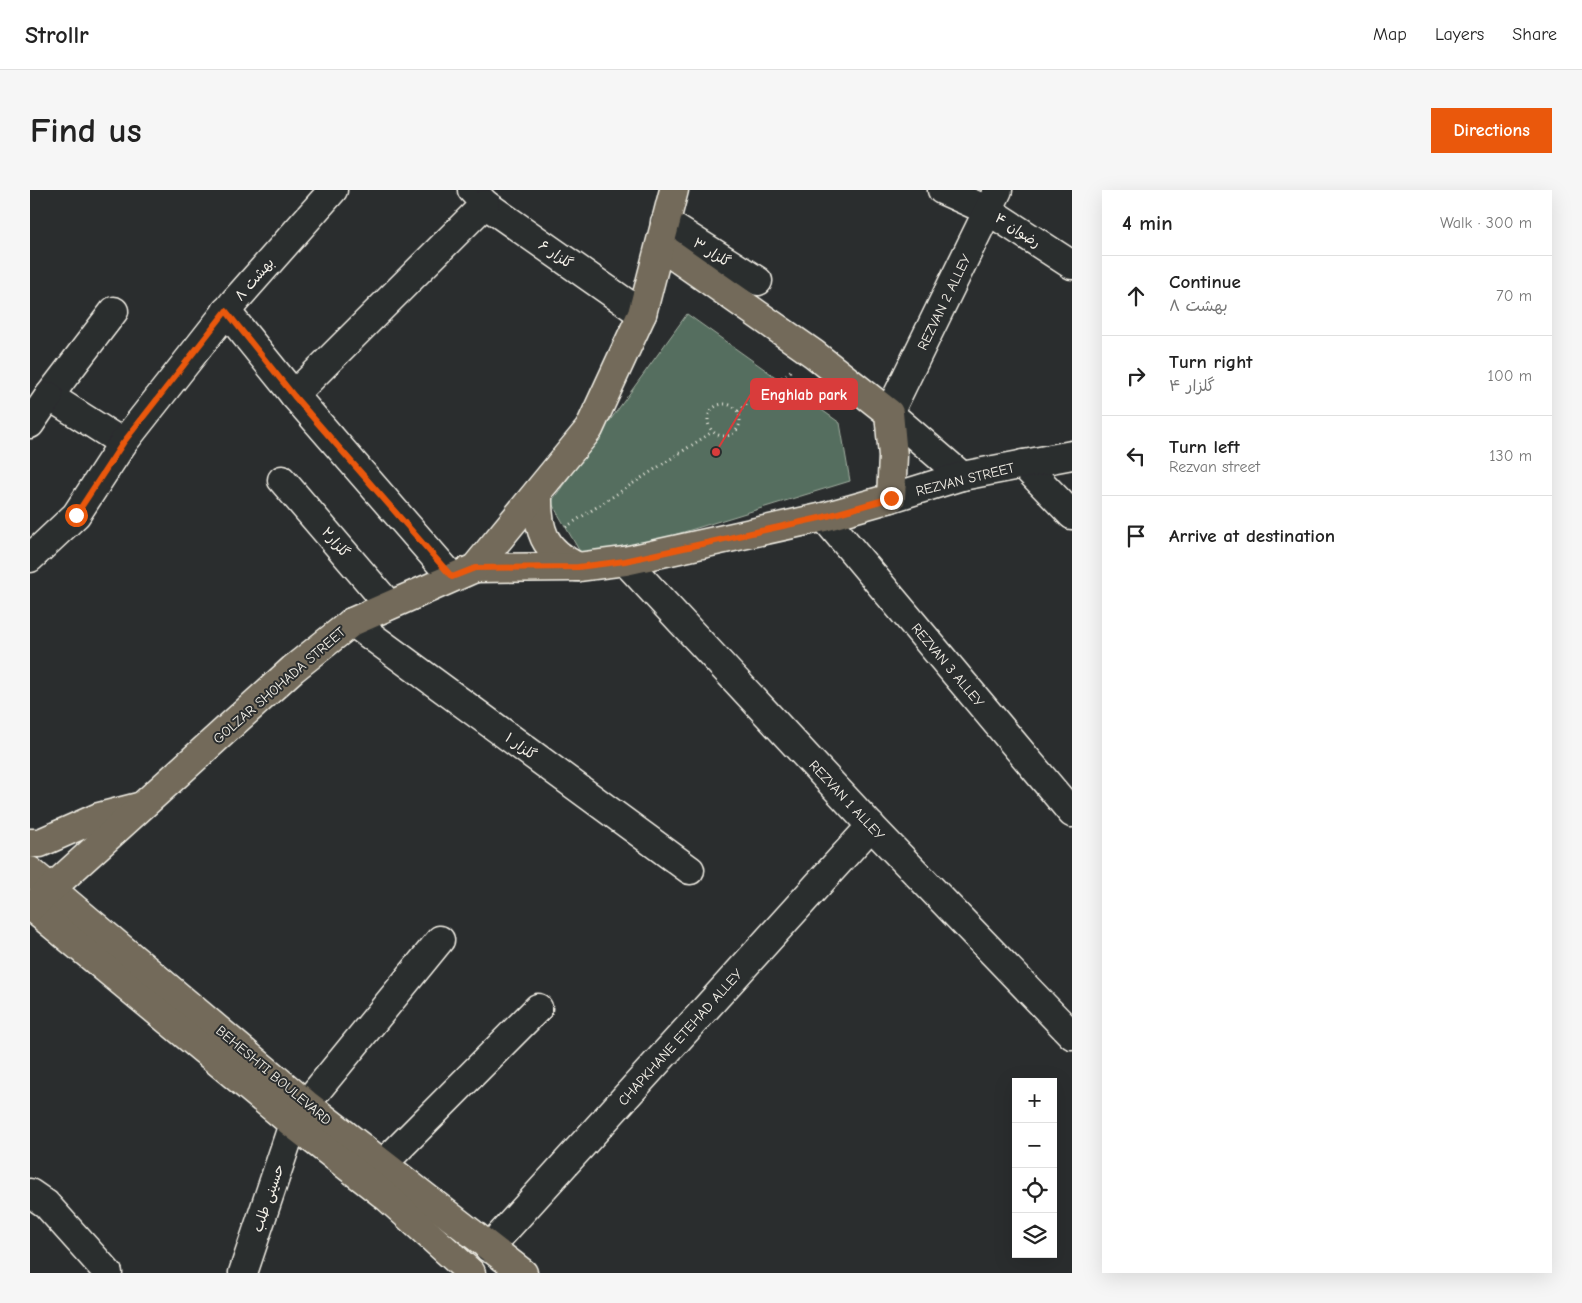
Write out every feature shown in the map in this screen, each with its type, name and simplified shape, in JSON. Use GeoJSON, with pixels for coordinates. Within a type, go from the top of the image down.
{"type":"FeatureCollection","features":[{"type":"Feature","properties":{"kind":"main road","name":"GOLZAR SHOHADA STREET"},"geometry":{"type":"LineString","coordinates":[[30,907],[293,669],[352,622],[464,572],[538,492],[590,430],[642,314],[674,190]]}},
{"type":"Feature","properties":{"kind":"main road"},"geometry":{"type":"LineString","coordinates":[[662,234],[889,414],[893,456],[891,498]]}},
{"type":"Feature","properties":{"kind":"main road"},"geometry":{"type":"LineString","coordinates":[[538,492],[538,518],[545,540],[560,558],[578,567]]}},
{"type":"Feature","properties":{"kind":"main road","name":"REZVAN STREET"},"geometry":{"type":"LineString","coordinates":[[464,572],[578,567],[625,561],[824,517],[891,498]]}},
{"type":"Feature","properties":{"kind":"main road"},"geometry":{"type":"LineString","coordinates":[[30,843],[40,843],[99,817],[142,806]]}},
{"type":"Feature","properties":{"kind":"main road","name":"BEHESHTI BOULEVARD"},"geometry":{"type":"LineString","coordinates":[[30,871],[300,1114],[470,1273]]}},
{"type":"Feature","properties":{"kind":"main road","name":"BEHESHTI BOULEVARD"},"geometry":{"type":"LineString","coordinates":[[30,907],[300,1114],[384,1164],[522,1273]]}},
{"type":"Feature","properties":{"kind":"street","name":"بهشت ۸"},"geometry":{"type":"LineString","coordinates":[[30,558],[76,515],[123,443],[226,311],[333,190]]}},
{"type":"Feature","properties":{"kind":"street","name":"رضوان ۴"},"geometry":{"type":"LineString","coordinates":[[942,190],[994,200],[1072,265]]}},
{"type":"Feature","properties":{"kind":"street"},"geometry":{"type":"LineString","coordinates":[[294,396],[479,197]]}},
{"type":"Feature","properties":{"kind":"street","name":"گلزار ۶"},"geometry":{"type":"LineString","coordinates":[[479,197],[642,314]]}},
{"type":"Feature","properties":{"kind":"street","name":"REZVAN 2 ALLEY"},"geometry":{"type":"LineString","coordinates":[[889,414],[994,200]]}},
{"type":"Feature","properties":{"kind":"street","name":"گلزار ۳"},"geometry":{"type":"LineString","coordinates":[[662,234],[758,281]]}},
{"type":"Feature","properties":{"kind":"street"},"geometry":{"type":"LineString","coordinates":[[226,311],[294,396],[464,572]]}},
{"type":"Feature","properties":{"kind":"street"},"geometry":{"type":"LineString","coordinates":[[30,424],[48,396],[114,312]]}},
{"type":"Feature","properties":{"kind":"street"},"geometry":{"type":"LineString","coordinates":[[48,396],[123,443]]}},
{"type":"Feature","properties":{"kind":"street"},"geometry":{"type":"LineString","coordinates":[[889,414],[962,476]]}},
{"type":"Feature","properties":{"kind":"street","name":"REZVAN STREET"},"geometry":{"type":"LineString","coordinates":[[891,498],[962,476],[1072,455]]}},
{"type":"Feature","properties":{"kind":"street"},"geometry":{"type":"LineString","coordinates":[[1023,464],[1072,515]]}},
{"type":"Feature","properties":{"kind":"street","name":"گلزار۲"},"geometry":{"type":"LineString","coordinates":[[282,480],[389,605]]}},
{"type":"Feature","properties":{"kind":"street","name":"REZVAN 3 ALLEY"},"geometry":{"type":"LineString","coordinates":[[824,517],[1072,813]]}},
{"type":"Feature","properties":{"kind":"street","name":"REZVAN 1 ALLEY"},"geometry":{"type":"LineString","coordinates":[[625,561],[871,826],[1072,1035]]}},
{"type":"Feature","properties":{"kind":"street","name":"گلزار ۱"},"geometry":{"type":"LineString","coordinates":[[352,622],[690,870]]}},
{"type":"Feature","properties":{"kind":"street","name":"CHAPKHANE ETEHAD ALLEY"},"geometry":{"type":"LineString","coordinates":[[489,1248],[871,826]]}},
{"type":"Feature","properties":{"kind":"street"},"geometry":{"type":"LineString","coordinates":[[300,1114],[440,940]]}},
{"type":"Feature","properties":{"kind":"street"},"geometry":{"type":"LineString","coordinates":[[384,1164],[538,1008]]}},
{"type":"Feature","properties":{"kind":"street","name":"حسینی طلب"},"geometry":{"type":"LineString","coordinates":[[243,1273],[300,1114]]}},
{"type":"Feature","properties":{"kind":"street"},"geometry":{"type":"LineString","coordinates":[[30,1193],[46,1204],[108,1273]]}},
{"type":"Feature","properties":{"kind":"path"},"geometry":{"type":"LineString","coordinates":[[738,411],[814,354]]}},
{"type":"Feature","properties":{"kind":"path"},"geometry":{"type":"LineString","coordinates":[[726,403],[738,411],[740,423],[734,432],[723,436],[712,432],[707,418],[713,406],[726,403]]}},
{"type":"Feature","properties":{"kind":"path"},"geometry":{"type":"LineString","coordinates":[[545,540],[712,432]]}},
{"type":"Feature","properties":{"kind":"green space"},"geometry":{"type":"Polygon","coordinates":[[[687,314],[840,423],[850,481],[586,562],[551,502],[687,314]]]}},
{"type":"Feature","properties":{"kind":"place","name":"Enghlab park"},"geometry":{"type":"Point","coordinates":[716,452]}},
{"type":"Feature","properties":{"kind":"route"},"geometry":{"type":"LineString","coordinates":[[76,515],[123,443],[226,311],[294,396],[452,577],[475,568],[578,567],[625,561],[824,517],[891,498]]}}]}
